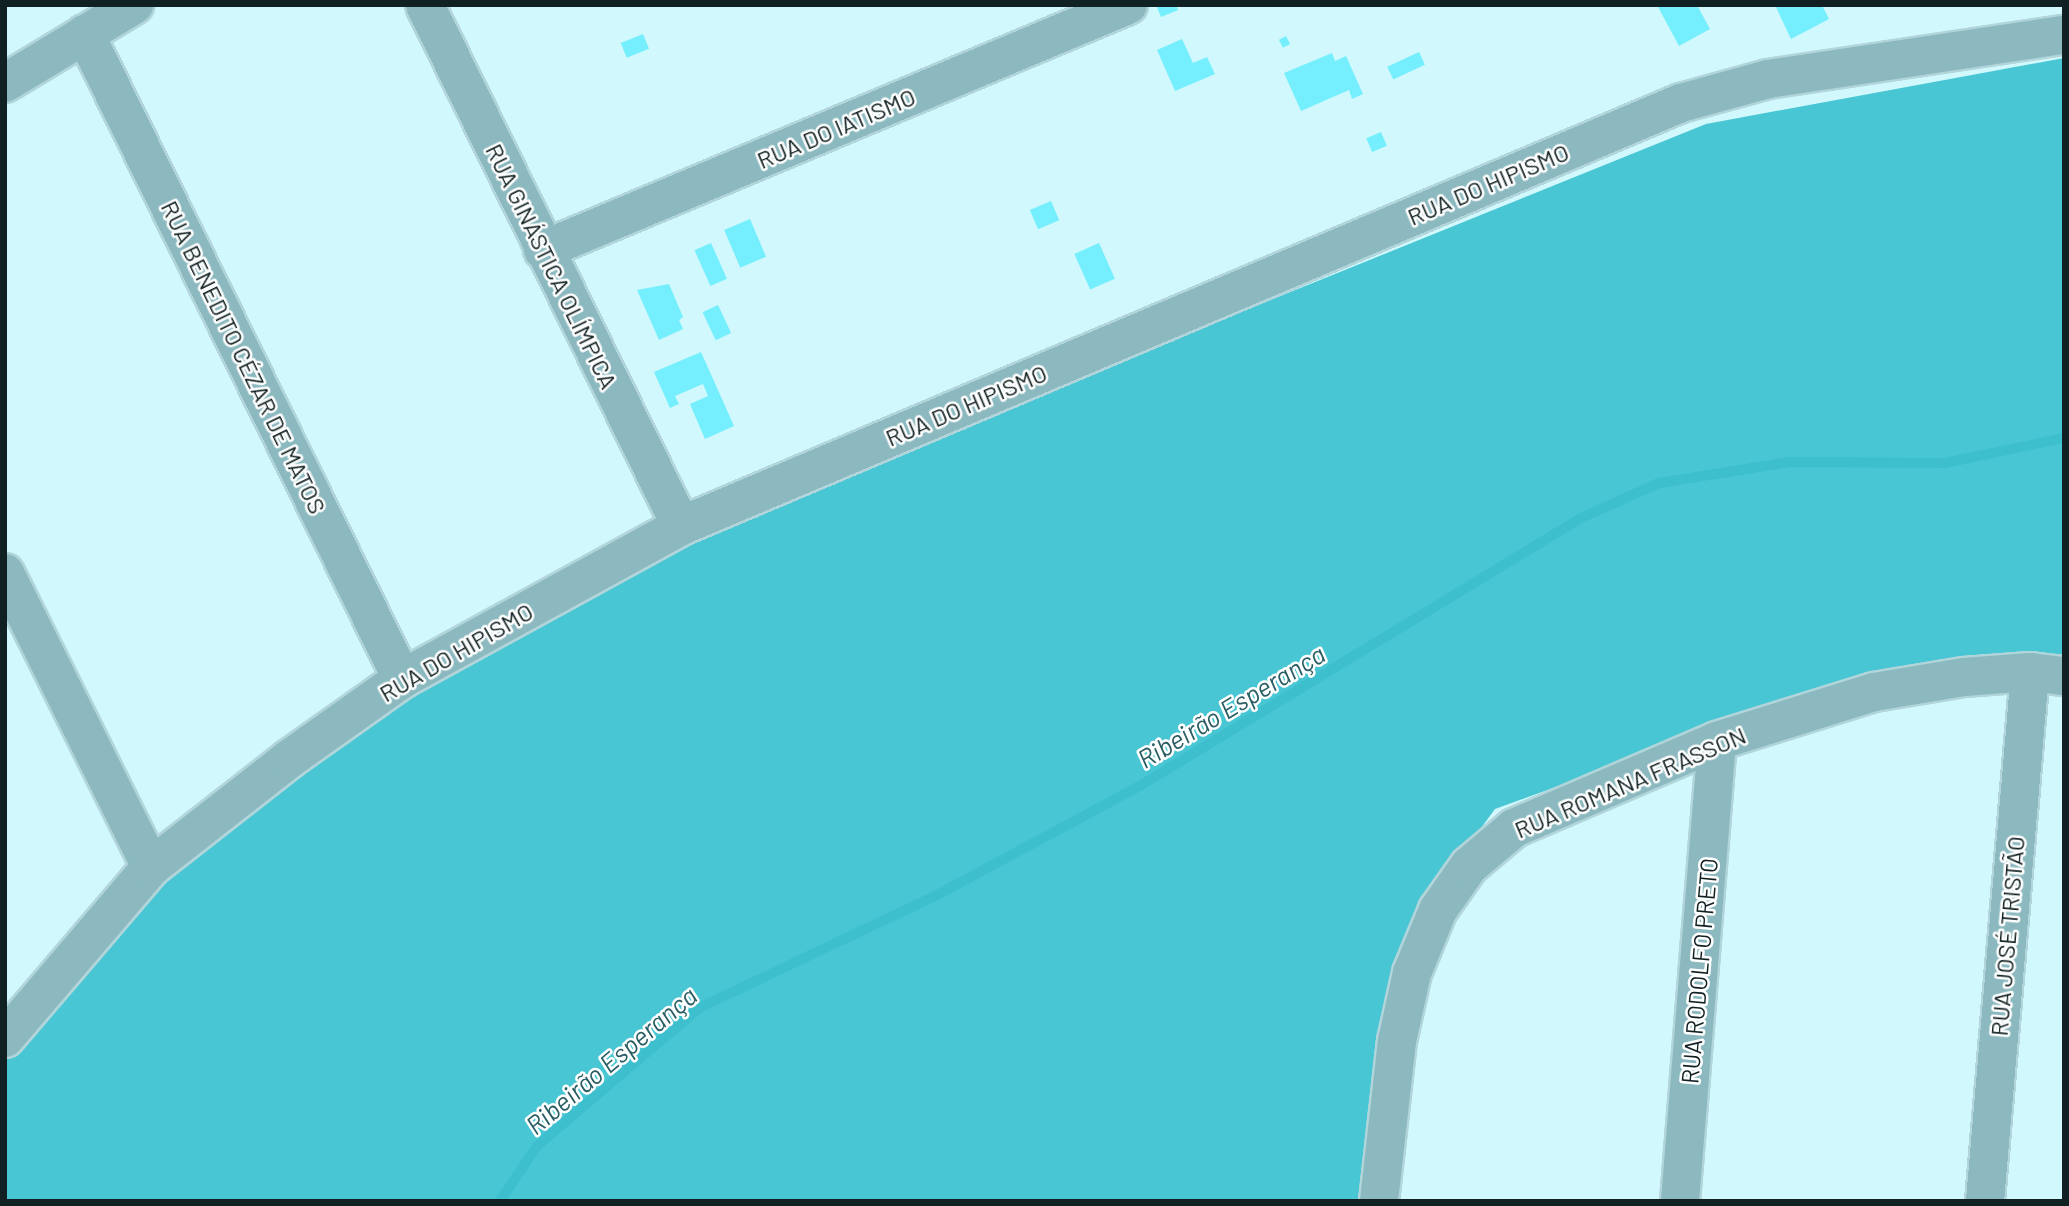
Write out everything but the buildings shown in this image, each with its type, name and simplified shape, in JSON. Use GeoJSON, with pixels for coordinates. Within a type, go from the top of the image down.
{"type":"FeatureCollection","features":[{"type":"Feature","properties":{"kind":"street"},"geometry":{"type":"LineString","coordinates":[[5,83],[134,5]]}},
{"type":"Feature","properties":{"kind":"street","name":"RUA GINÁSTICA OLÍMPICA"},"geometry":{"type":"LineString","coordinates":[[425,5],[543,250],[681,526]]}},
{"type":"Feature","properties":{"kind":"street","name":"RUA DO IATISMO"},"geometry":{"type":"LineString","coordinates":[[543,250],[1128,5]]}},
{"type":"Feature","properties":{"kind":"street","name":"RUA BENEDITO CÉZAR DE MATOS"},"geometry":{"type":"LineString","coordinates":[[85,34],[402,679]]}},
{"type":"Feature","properties":{"kind":"street","name":"RUA DO HIPISMO"},"geometry":{"type":"LineString","coordinates":[[5,1038],[151,867],[289,759],[402,679],[681,526],[1681,103],[1768,79],[2064,35]]}},
{"type":"Feature","properties":{"kind":"street"},"geometry":{"type":"LineString","coordinates":[[5,573],[151,867]]}},
{"type":"Feature","properties":{"kind":"street","name":"RUA ROMANA FRASSON"},"geometry":{"type":"LineString","coordinates":[[1379,1201],[1397,1041],[1412,973],[1438,910],[1469,866],[1514,828],[1717,740],[1874,692],[2047,674]]}},
{"type":"Feature","properties":{"kind":"street","name":"RUA JOSÉ TRISTÃO"},"geometry":{"type":"LineString","coordinates":[[1985,1201],[2047,674]]}},
{"type":"Feature","properties":{"kind":"street","name":"RUA RODOLFO PRETO"},"geometry":{"type":"LineString","coordinates":[[1680,1201],[1717,740]]}},
{"type":"Feature","properties":{"kind":"shaded area"},"geometry":{"type":"Polygon","coordinates":[[[2064,58],[2064,680],[1728,725],[1495,809],[1418,914],[1365,1201],[5,1201],[5,1052],[158,884],[297,759],[667,544],[1706,124],[2064,58]]]}},
{"type":"Feature","properties":{"kind":"waterway","name":"Ribeirão Esperança"},"geometry":{"type":"LineString","coordinates":[[500,1201],[537,1146],[699,1008],[937,895],[1143,784],[1581,518],[1659,483],[1790,462],[1945,463],[2064,438]]}}]}
